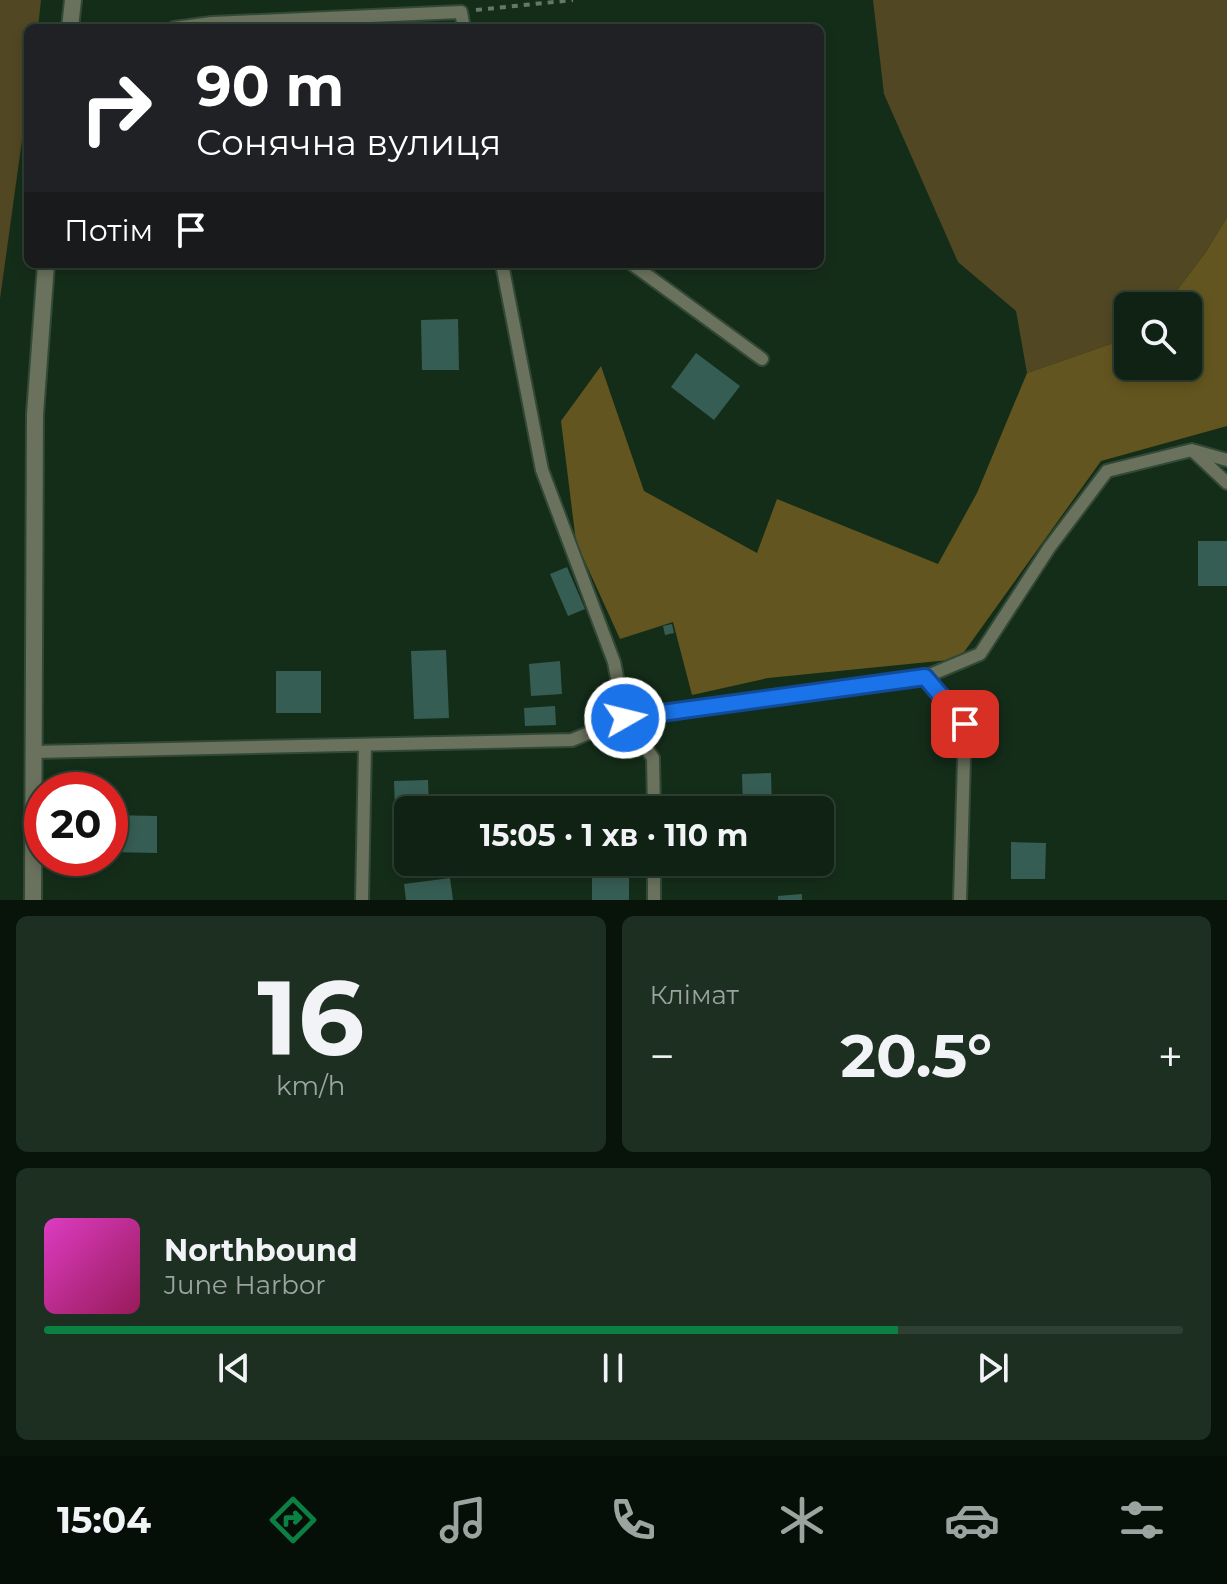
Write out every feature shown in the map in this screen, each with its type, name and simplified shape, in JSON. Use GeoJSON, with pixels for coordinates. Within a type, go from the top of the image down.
{"type":"FeatureCollection","features":[{"type":"Feature","properties":{"kind":"street"},"geometry":{"type":"LineString","coordinates":[[70,24],[73,0]]}},
{"type":"Feature","properties":{"kind":"street"},"geometry":{"type":"LineString","coordinates":[[33,900],[35,414],[46,268]]}},
{"type":"Feature","properties":{"kind":"lane"},"geometry":{"type":"LineString","coordinates":[[204,24],[461,12],[463,24]]}},
{"type":"Feature","properties":{"kind":"lane"},"geometry":{"type":"LineString","coordinates":[[503,268],[542,470],[614,662],[625,718],[653,758],[654,796]]}},
{"type":"Feature","properties":{"kind":"lane"},"geometry":{"type":"LineString","coordinates":[[637,268],[762,359]]}},
{"type":"Feature","properties":{"kind":"lane"},"geometry":{"type":"LineString","coordinates":[[34,752],[572,740],[625,718],[925,677],[980,654],[1049,548],[1107,471],[1192,450],[1227,460]]}},
{"type":"Feature","properties":{"kind":"lane"},"geometry":{"type":"LineString","coordinates":[[1192,450],[1227,483]]}},
{"type":"Feature","properties":{"kind":"lane"},"geometry":{"type":"LineString","coordinates":[[925,677],[965,724],[960,900]]}},
{"type":"Feature","properties":{"kind":"lane"},"geometry":{"type":"LineString","coordinates":[[362,900],[365,745]]}},
{"type":"Feature","properties":{"kind":"lane"},"geometry":{"type":"LineString","coordinates":[[654,876],[654,900]]}},
{"type":"Feature","properties":{"kind":"path"},"geometry":{"type":"LineString","coordinates":[[461,12],[573,0]]}},
{"type":"Feature","properties":{"kind":"shaded area"},"geometry":{"type":"Polygon","coordinates":[[[0,0],[41,0],[38,24],[24,24],[24,126],[0,299],[0,0]]]}},
{"type":"Feature","properties":{"kind":"shaded area"},"geometry":{"type":"Polygon","coordinates":[[[873,0],[1227,0],[1227,217],[1206,252],[1176,292],[1114,292],[1114,343],[1027,373],[1016,311],[958,262],[884,94],[873,0]]]}},
{"type":"Feature","properties":{"kind":"shaded area"},"geometry":{"type":"Polygon","coordinates":[[[1227,217],[1227,426],[1101,461],[959,659],[768,678],[692,695],[673,622],[620,639],[576,542],[561,421],[601,366],[644,491],[757,553],[777,499],[938,564],[977,493],[1027,373],[1114,343],[1114,380],[1202,380],[1202,292],[1176,292],[1206,252],[1227,217]]]}},
{"type":"Feature","properties":{"kind":"building"},"geometry":{"type":"Polygon","coordinates":[[[458,319],[459,370],[422,370],[421,320],[458,319]]]}},
{"type":"Feature","properties":{"kind":"building"},"geometry":{"type":"Polygon","coordinates":[[[696,353],[740,386],[714,420],[671,387],[696,353]]]}},
{"type":"Feature","properties":{"kind":"building"},"geometry":{"type":"Polygon","coordinates":[[[1198,541],[1227,541],[1227,586],[1198,586],[1198,541]]]}},
{"type":"Feature","properties":{"kind":"building"},"geometry":{"type":"Polygon","coordinates":[[[567,567],[585,609],[568,616],[550,574],[567,567]]]}},
{"type":"Feature","properties":{"kind":"building"},"geometry":{"type":"Polygon","coordinates":[[[672,624],[674,633],[665,635],[663,626],[672,624]]]}},
{"type":"Feature","properties":{"kind":"building"},"geometry":{"type":"Polygon","coordinates":[[[446,650],[449,718],[414,719],[411,651],[446,650]]]}},
{"type":"Feature","properties":{"kind":"building"},"geometry":{"type":"Polygon","coordinates":[[[560,661],[562,694],[531,696],[529,664],[560,661]]]}},
{"type":"Feature","properties":{"kind":"building"},"geometry":{"type":"Polygon","coordinates":[[[276,671],[321,671],[321,713],[276,713],[276,671]]]}},
{"type":"Feature","properties":{"kind":"building"},"geometry":{"type":"Polygon","coordinates":[[[555,706],[556,725],[525,726],[524,708],[555,706]]]}},
{"type":"Feature","properties":{"kind":"building"},"geometry":{"type":"Polygon","coordinates":[[[771,773],[772,796],[743,796],[742,774],[771,773]]]}},
{"type":"Feature","properties":{"kind":"building"},"geometry":{"type":"Polygon","coordinates":[[[428,780],[429,796],[395,796],[394,781],[428,780]]]}},
{"type":"Feature","properties":{"kind":"building"},"geometry":{"type":"Polygon","coordinates":[[[128,815],[157,816],[157,853],[128,852],[128,815]]]}},
{"type":"Feature","properties":{"kind":"building"},"geometry":{"type":"Polygon","coordinates":[[[1011,842],[1046,843],[1045,879],[1011,879],[1011,842]]]}},
{"type":"Feature","properties":{"kind":"building"},"geometry":{"type":"Polygon","coordinates":[[[592,876],[629,876],[629,900],[592,900],[592,876]]]}},
{"type":"Feature","properties":{"kind":"building"},"geometry":{"type":"Polygon","coordinates":[[[450,878],[453,900],[406,900],[404,884],[450,878]]]}},
{"type":"Feature","properties":{"kind":"building"},"geometry":{"type":"Polygon","coordinates":[[[802,894],[802,900],[778,900],[778,896],[802,894]]]}},
{"type":"Feature","properties":{"kind":"route"},"geometry":{"type":"LineString","coordinates":[[625,718],[925,677],[965,724]]}}]}
